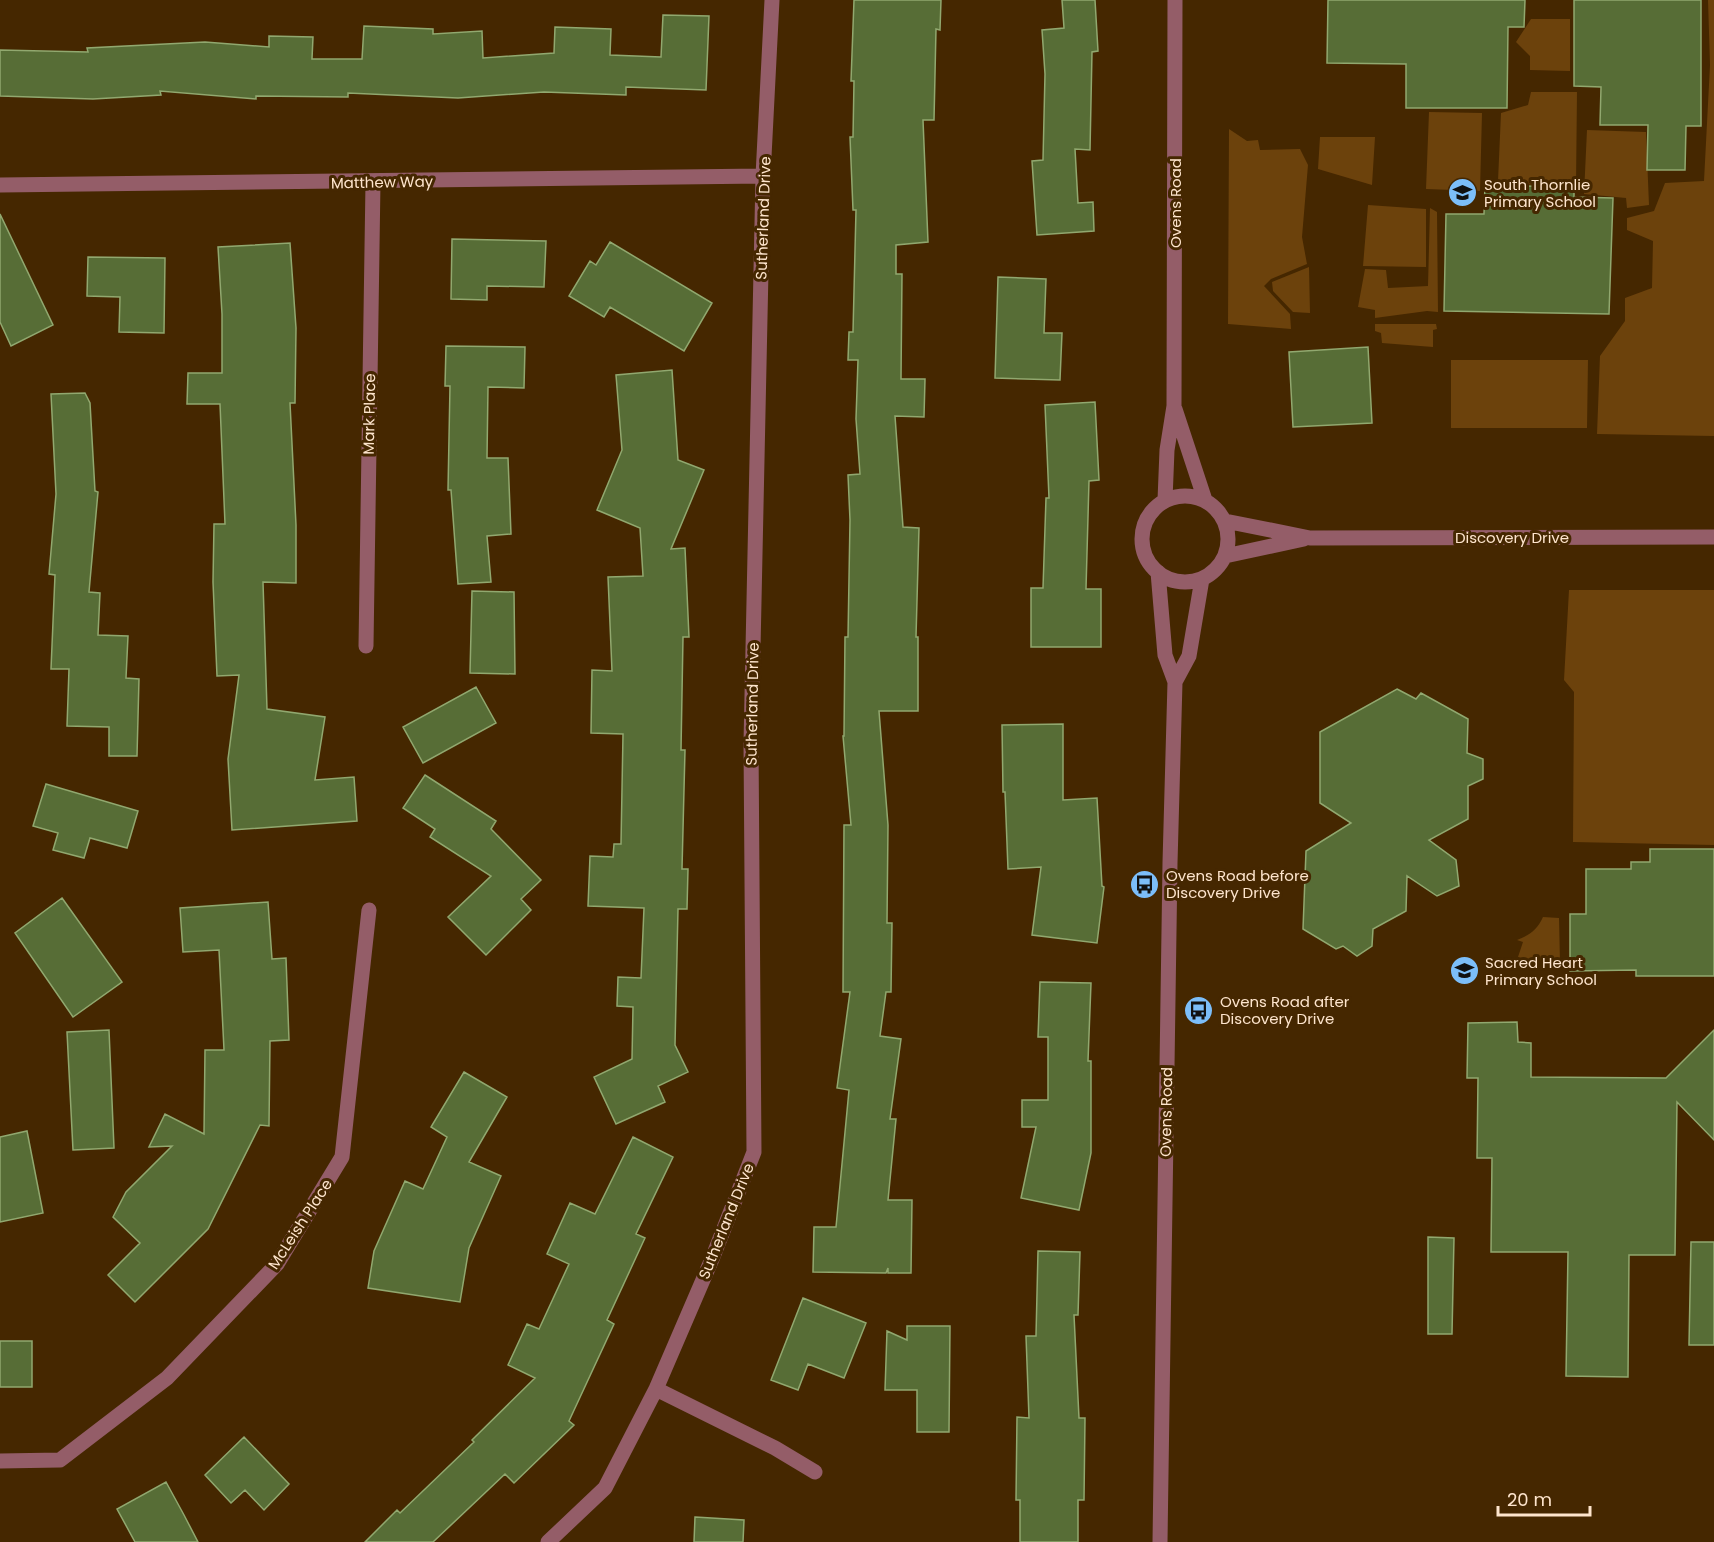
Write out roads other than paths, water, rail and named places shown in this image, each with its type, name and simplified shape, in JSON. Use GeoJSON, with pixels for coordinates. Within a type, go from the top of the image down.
{"type":"FeatureCollection","features":[{"type":"Feature","properties":{"kind":"street","name":"Sutherland Drive"},"geometry":{"type":"LineString","coordinates":[[548,1542],[606,1488],[656,1389],[712,1259],[754,1152],[751,743],[763,177],[772,0]]}},
{"type":"Feature","properties":{"kind":"street","name":"Ovens Road"},"geometry":{"type":"LineString","coordinates":[[1160,1542],[1170,863],[1175,682],[1164,655],[1158,572],[1148,562],[1143,549],[1142,535],[1146,521],[1154,508],[1165,500],[1167,450],[1174,406],[1175,0]]}},
{"type":"Feature","properties":{"kind":"street","name":"Matthew Way"},"geometry":{"type":"LineString","coordinates":[[0,185],[763,177]]}},
{"type":"Feature","properties":{"kind":"street","name":"Mark Place"},"geometry":{"type":"LineString","coordinates":[[366,646],[372,182]]}},
{"type":"Feature","properties":{"kind":"street","name":"Ovens Road"},"geometry":{"type":"LineString","coordinates":[[1174,406],[1205,500],[1217,508],[1225,521]]}},
{"type":"Feature","properties":{"kind":"street"},"geometry":{"type":"LineString","coordinates":[[1165,500],[1185,496],[1205,500]]}},
{"type":"Feature","properties":{"kind":"street"},"geometry":{"type":"LineString","coordinates":[[1158,572],[1179,582],[1202,579],[1220,565],[1225,556],[1228,538],[1225,521]]}},
{"type":"Feature","properties":{"kind":"street","name":"Discovery Drive"},"geometry":{"type":"LineString","coordinates":[[1225,521],[1310,538],[1714,537]]}},
{"type":"Feature","properties":{"kind":"street","name":"Discovery Drive"},"geometry":{"type":"LineString","coordinates":[[1225,556],[1310,538]]}},
{"type":"Feature","properties":{"kind":"street","name":"Ovens Road"},"geometry":{"type":"LineString","coordinates":[[1175,682],[1189,656],[1202,579]]}},
{"type":"Feature","properties":{"kind":"street","name":"McLeish Place"},"geometry":{"type":"LineString","coordinates":[[0,1461],[60,1460],[167,1378],[278,1264],[342,1157],[369,910]]}},
{"type":"Feature","properties":{"kind":"street"},"geometry":{"type":"LineString","coordinates":[[656,1389],[775,1448],[815,1472]]}},
{"type":"Feature","properties":{"kind":"place","name":"South Thornlie Primary School"},"geometry":{"type":"Point","coordinates":[1463,193]}},
{"type":"Feature","properties":{"kind":"place","name":"Ovens Road before Discovery Drive"},"geometry":{"type":"Point","coordinates":[1145,884]}},
{"type":"Feature","properties":{"kind":"place","name":"Sacred Heart Primary School"},"geometry":{"type":"Point","coordinates":[1464,971]}},
{"type":"Feature","properties":{"kind":"place","name":"Ovens Road after Discovery Drive"},"geometry":{"type":"Point","coordinates":[1199,1010]}}]}
